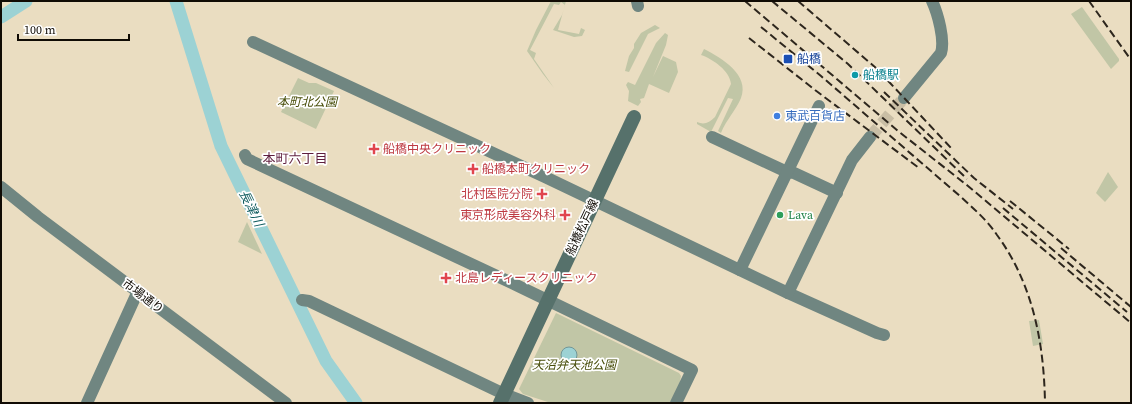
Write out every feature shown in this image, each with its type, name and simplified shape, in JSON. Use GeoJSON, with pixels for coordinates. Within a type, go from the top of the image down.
{"type":"FeatureCollection","features":[{"type":"Feature","properties":{"kind":"main road","name":"船橋松戸線"},"geometry":{"type":"LineString","coordinates":[[502,398],[549,301],[634,117]]}},
{"type":"Feature","properties":{"kind":"street"},"geometry":{"type":"LineString","coordinates":[[904,98],[939,57],[943,48],[940,29],[932,1]]}},
{"type":"Feature","properties":{"kind":"street"},"geometry":{"type":"LineString","coordinates":[[253,42],[545,177],[788,293],[880,335],[884,335]]}},
{"type":"Feature","properties":{"kind":"street"},"geometry":{"type":"LineString","coordinates":[[740,270],[819,106]]}},
{"type":"Feature","properties":{"kind":"street"},"geometry":{"type":"LineString","coordinates":[[788,293],[856,154],[870,136]]}},
{"type":"Feature","properties":{"kind":"street"},"geometry":{"type":"LineString","coordinates":[[712,137],[787,172],[794,173],[837,193]]}},
{"type":"Feature","properties":{"kind":"street"},"geometry":{"type":"LineString","coordinates":[[245,155],[247,159],[692,370],[676,403]]}},
{"type":"Feature","properties":{"kind":"street","name":"市場通り"},"geometry":{"type":"LineString","coordinates":[[1,187],[38,217],[286,403]]}},
{"type":"Feature","properties":{"kind":"street"},"geometry":{"type":"LineString","coordinates":[[87,403],[138,291]]}},
{"type":"Feature","properties":{"kind":"street"},"geometry":{"type":"LineString","coordinates":[[302,300],[309,301],[502,398],[528,403]]}},
{"type":"Feature","properties":{"kind":"green space"},"geometry":{"type":"Polygon","coordinates":[[[551,1],[566,1],[565,5],[561,2],[559,5],[554,4],[530,50],[536,53],[534,59],[554,88],[527,51],[551,1]]]}},
{"type":"Feature","properties":{"kind":"green space"},"geometry":{"type":"Polygon","coordinates":[[[1082,7],[1119,59],[1119,61],[1111,69],[1071,14],[1082,7]]]}},
{"type":"Feature","properties":{"kind":"green space"},"geometry":{"type":"Polygon","coordinates":[[[564,9],[558,30],[579,34],[581,28],[585,30],[582,36],[574,37],[553,30],[564,9]]]}},
{"type":"Feature","properties":{"kind":"green space"},"geometry":{"type":"Polygon","coordinates":[[[655,25],[660,28],[648,34],[629,72],[625,71],[629,56],[634,48],[634,44],[641,33],[655,25]]]}},
{"type":"Feature","properties":{"kind":"green space"},"geometry":{"type":"Polygon","coordinates":[[[665,33],[668,35],[666,45],[653,77],[663,56],[676,62],[678,72],[669,93],[649,84],[644,98],[640,99],[641,102],[638,106],[628,101],[629,91],[626,85],[628,82],[635,85],[656,43],[665,33]]]}},
{"type":"Feature","properties":{"kind":"green space"},"geometry":{"type":"Polygon","coordinates":[[[704,49],[719,57],[733,68],[742,82],[743,90],[741,98],[721,133],[718,131],[733,99],[728,98],[711,132],[697,124],[697,122],[706,123],[715,117],[731,84],[728,75],[720,66],[711,59],[701,55],[704,49]]]}},
{"type":"Feature","properties":{"kind":"green space","name":"本町北公園"},"geometry":{"type":"Polygon","coordinates":[[[298,78],[309,83],[316,83],[334,91],[316,129],[281,112],[298,78]]]}},
{"type":"Feature","properties":{"kind":"green space"},"geometry":{"type":"Polygon","coordinates":[[[1108,172],[1118,187],[1105,202],[1096,193],[1108,172]]]}},
{"type":"Feature","properties":{"kind":"green space"},"geometry":{"type":"Polygon","coordinates":[[[247,222],[262,254],[238,242],[247,222]]]}},
{"type":"Feature","properties":{"kind":"green space","name":"天沼弁天池公園"},"geometry":{"type":"Polygon","coordinates":[[[556,313],[679,373],[681,376],[680,382],[670,403],[551,403],[523,394],[519,389],[556,313]]]}},
{"type":"Feature","properties":{"kind":"green space"},"geometry":{"type":"Polygon","coordinates":[[[1039,320],[1043,344],[1033,346],[1029,321],[1039,320]]]}},
{"type":"Feature","properties":{"kind":"water"},"geometry":{"type":"Polygon","coordinates":[[[566,347],[572,347],[577,352],[575,361],[572,363],[566,363],[561,358],[561,352],[566,347]]]}},
{"type":"Feature","properties":{"kind":"waterway"},"geometry":{"type":"LineString","coordinates":[[1,17],[26,1]]}},
{"type":"Feature","properties":{"kind":"waterway","name":"長津川"},"geometry":{"type":"LineString","coordinates":[[176,1],[221,146],[326,361],[356,403]]}},
{"type":"Feature","properties":{"kind":"waterway"},"geometry":{"type":"LineString","coordinates":[[577,359],[590,366]]}},
{"type":"Feature","properties":{"kind":"tunnel"},"geometry":{"type":"LineString","coordinates":[[870,137],[904,98]]}},
{"type":"Feature","properties":{"kind":"railway"},"geometry":{"type":"LineString","coordinates":[[745,1],[898,131],[968,186],[1131,323]]}},
{"type":"Feature","properties":{"kind":"railway"},"geometry":{"type":"LineString","coordinates":[[772,1],[848,64],[967,179]]}},
{"type":"Feature","properties":{"kind":"railway"},"geometry":{"type":"LineString","coordinates":[[798,1],[876,68],[952,149]]}},
{"type":"Feature","properties":{"kind":"railway"},"geometry":{"type":"LineString","coordinates":[[1089,1],[1131,60]]}},
{"type":"Feature","properties":{"kind":"railway"},"geometry":{"type":"LineString","coordinates":[[761,27],[821,76],[961,197],[989,224],[1020,273],[1028,294],[1039,336],[1045,403]]}},
{"type":"Feature","properties":{"kind":"railway"},"geometry":{"type":"LineString","coordinates":[[749,38],[815,90],[919,168]]}},
{"type":"Feature","properties":{"kind":"railway"},"geometry":{"type":"LineString","coordinates":[[884,92],[974,178],[1013,209]]}},
{"type":"Feature","properties":{"kind":"railway"},"geometry":{"type":"LineString","coordinates":[[1010,201],[1069,249]]}},
{"type":"Feature","properties":{"kind":"railway"},"geometry":{"type":"LineString","coordinates":[[1003,208],[1127,312]]}},
{"type":"Feature","properties":{"kind":"railway"},"geometry":{"type":"LineString","coordinates":[[1061,248],[1131,307]]}},
{"type":"Feature","properties":{"kind":"place","name":"船橋"},"geometry":{"type":"Point","coordinates":[788,59]}},
{"type":"Feature","properties":{"kind":"place","name":"船橋駅"},"geometry":{"type":"Point","coordinates":[855,75]}},
{"type":"Feature","properties":{"kind":"place","name":"東武百貨店"},"geometry":{"type":"Point","coordinates":[777,116]}},
{"type":"Feature","properties":{"kind":"place","name":"船橋中央クリニック"},"geometry":{"type":"Point","coordinates":[374,149]}},
{"type":"Feature","properties":{"kind":"place","name":"船橋本町クリニック"},"geometry":{"type":"Point","coordinates":[473,169]}},
{"type":"Feature","properties":{"kind":"place","name":"北村医院分院"},"geometry":{"type":"Point","coordinates":[542,194]}},
{"type":"Feature","properties":{"kind":"place","name":"東京形成美容外科"},"geometry":{"type":"Point","coordinates":[565,215]}},
{"type":"Feature","properties":{"kind":"place","name":"Lava"},"geometry":{"type":"Point","coordinates":[780,215]}},
{"type":"Feature","properties":{"kind":"place","name":"北島レディースクリニック"},"geometry":{"type":"Point","coordinates":[446,278]}},
{"type":"Feature","properties":{"kind":"district","name":"本町六丁目"},"geometry":{"type":"Point","coordinates":[295,158]}}]}
